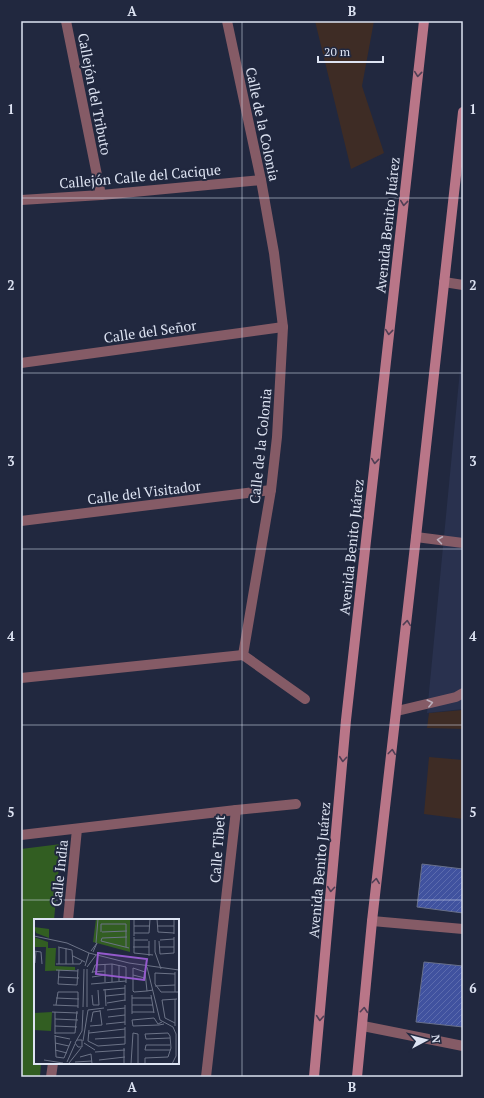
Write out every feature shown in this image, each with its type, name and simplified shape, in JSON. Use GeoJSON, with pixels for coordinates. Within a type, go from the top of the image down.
{"type":"FeatureCollection","features":[{"type":"Feature","properties":{"kind":"main road","name":"Avenida Benito Juárez"},"geometry":{"type":"LineString","coordinates":[[314,1077],[347,712],[424,21]]}},
{"type":"Feature","properties":{"kind":"main road"},"geometry":{"type":"LineString","coordinates":[[357,1077],[372,921],[397,711],[463,112]]}},
{"type":"Feature","properties":{"kind":"street","name":"Callejón del Tributo"},"geometry":{"type":"LineString","coordinates":[[66,21],[101,195]]}},
{"type":"Feature","properties":{"kind":"street","name":"Calle de la Colonia"},"geometry":{"type":"LineString","coordinates":[[227,21],[261,180],[274,253],[283,327],[277,430],[271,490],[243,655]]}},
{"type":"Feature","properties":{"kind":"street","name":"Callejón Calle del Cacique"},"geometry":{"type":"LineString","coordinates":[[21,200],[101,195],[261,180]]}},
{"type":"Feature","properties":{"kind":"street"},"geometry":{"type":"LineString","coordinates":[[444,282],[463,285]]}},
{"type":"Feature","properties":{"kind":"street","name":"Calle del Señor"},"geometry":{"type":"LineString","coordinates":[[21,363],[283,327]]}},
{"type":"Feature","properties":{"kind":"street","name":"Calle del Visitador"},"geometry":{"type":"LineString","coordinates":[[21,521],[271,490]]}},
{"type":"Feature","properties":{"kind":"street"},"geometry":{"type":"LineString","coordinates":[[416,537],[463,543]]}},
{"type":"Feature","properties":{"kind":"street"},"geometry":{"type":"LineString","coordinates":[[21,678],[243,655],[305,699]]}},
{"type":"Feature","properties":{"kind":"street"},"geometry":{"type":"LineString","coordinates":[[397,711],[456,697],[463,693]]}},
{"type":"Feature","properties":{"kind":"street"},"geometry":{"type":"LineString","coordinates":[[236,810],[296,804]]}},
{"type":"Feature","properties":{"kind":"street","name":"Calle Tibet"},"geometry":{"type":"LineString","coordinates":[[21,835],[236,810],[206,1077]]}},
{"type":"Feature","properties":{"kind":"street","name":"Calle India"},"geometry":{"type":"LineString","coordinates":[[68,919],[77,829]]}},
{"type":"Feature","properties":{"kind":"street"},"geometry":{"type":"LineString","coordinates":[[372,921],[463,929]]}},
{"type":"Feature","properties":{"kind":"street"},"geometry":{"type":"LineString","coordinates":[[363,1026],[463,1046]]}},
{"type":"Feature","properties":{"kind":"street"},"geometry":{"type":"LineString","coordinates":[[51,1077],[53,1064]]}},
{"type":"Feature","properties":{"kind":"shaded area"},"geometry":{"type":"Polygon","coordinates":[[[315,21],[374,21],[362,86],[384,153],[351,169],[315,21]]]}},
{"type":"Feature","properties":{"kind":"shaded area"},"geometry":{"type":"Polygon","coordinates":[[[463,339],[463,709],[427,713],[463,339]]]}},
{"type":"Feature","properties":{"kind":"shaded area"},"geometry":{"type":"Polygon","coordinates":[[[463,710],[463,729],[427,728],[429,713],[463,710]]]}},
{"type":"Feature","properties":{"kind":"shaded area"},"geometry":{"type":"Polygon","coordinates":[[[429,757],[463,760],[463,819],[424,814],[429,757]]]}},
{"type":"Feature","properties":{"kind":"green space"},"geometry":{"type":"Polygon","coordinates":[[[61,844],[54,919],[34,919],[34,1064],[41,1064],[40,1077],[21,1077],[21,849],[61,844]]]}},
{"type":"Feature","properties":{"kind":"building"},"geometry":{"type":"Polygon","coordinates":[[[422,864],[463,869],[463,913],[417,907],[422,864]]]}},
{"type":"Feature","properties":{"kind":"building"},"geometry":{"type":"Polygon","coordinates":[[[424,962],[463,966],[463,1027],[416,1022],[424,962]]]}}]}
